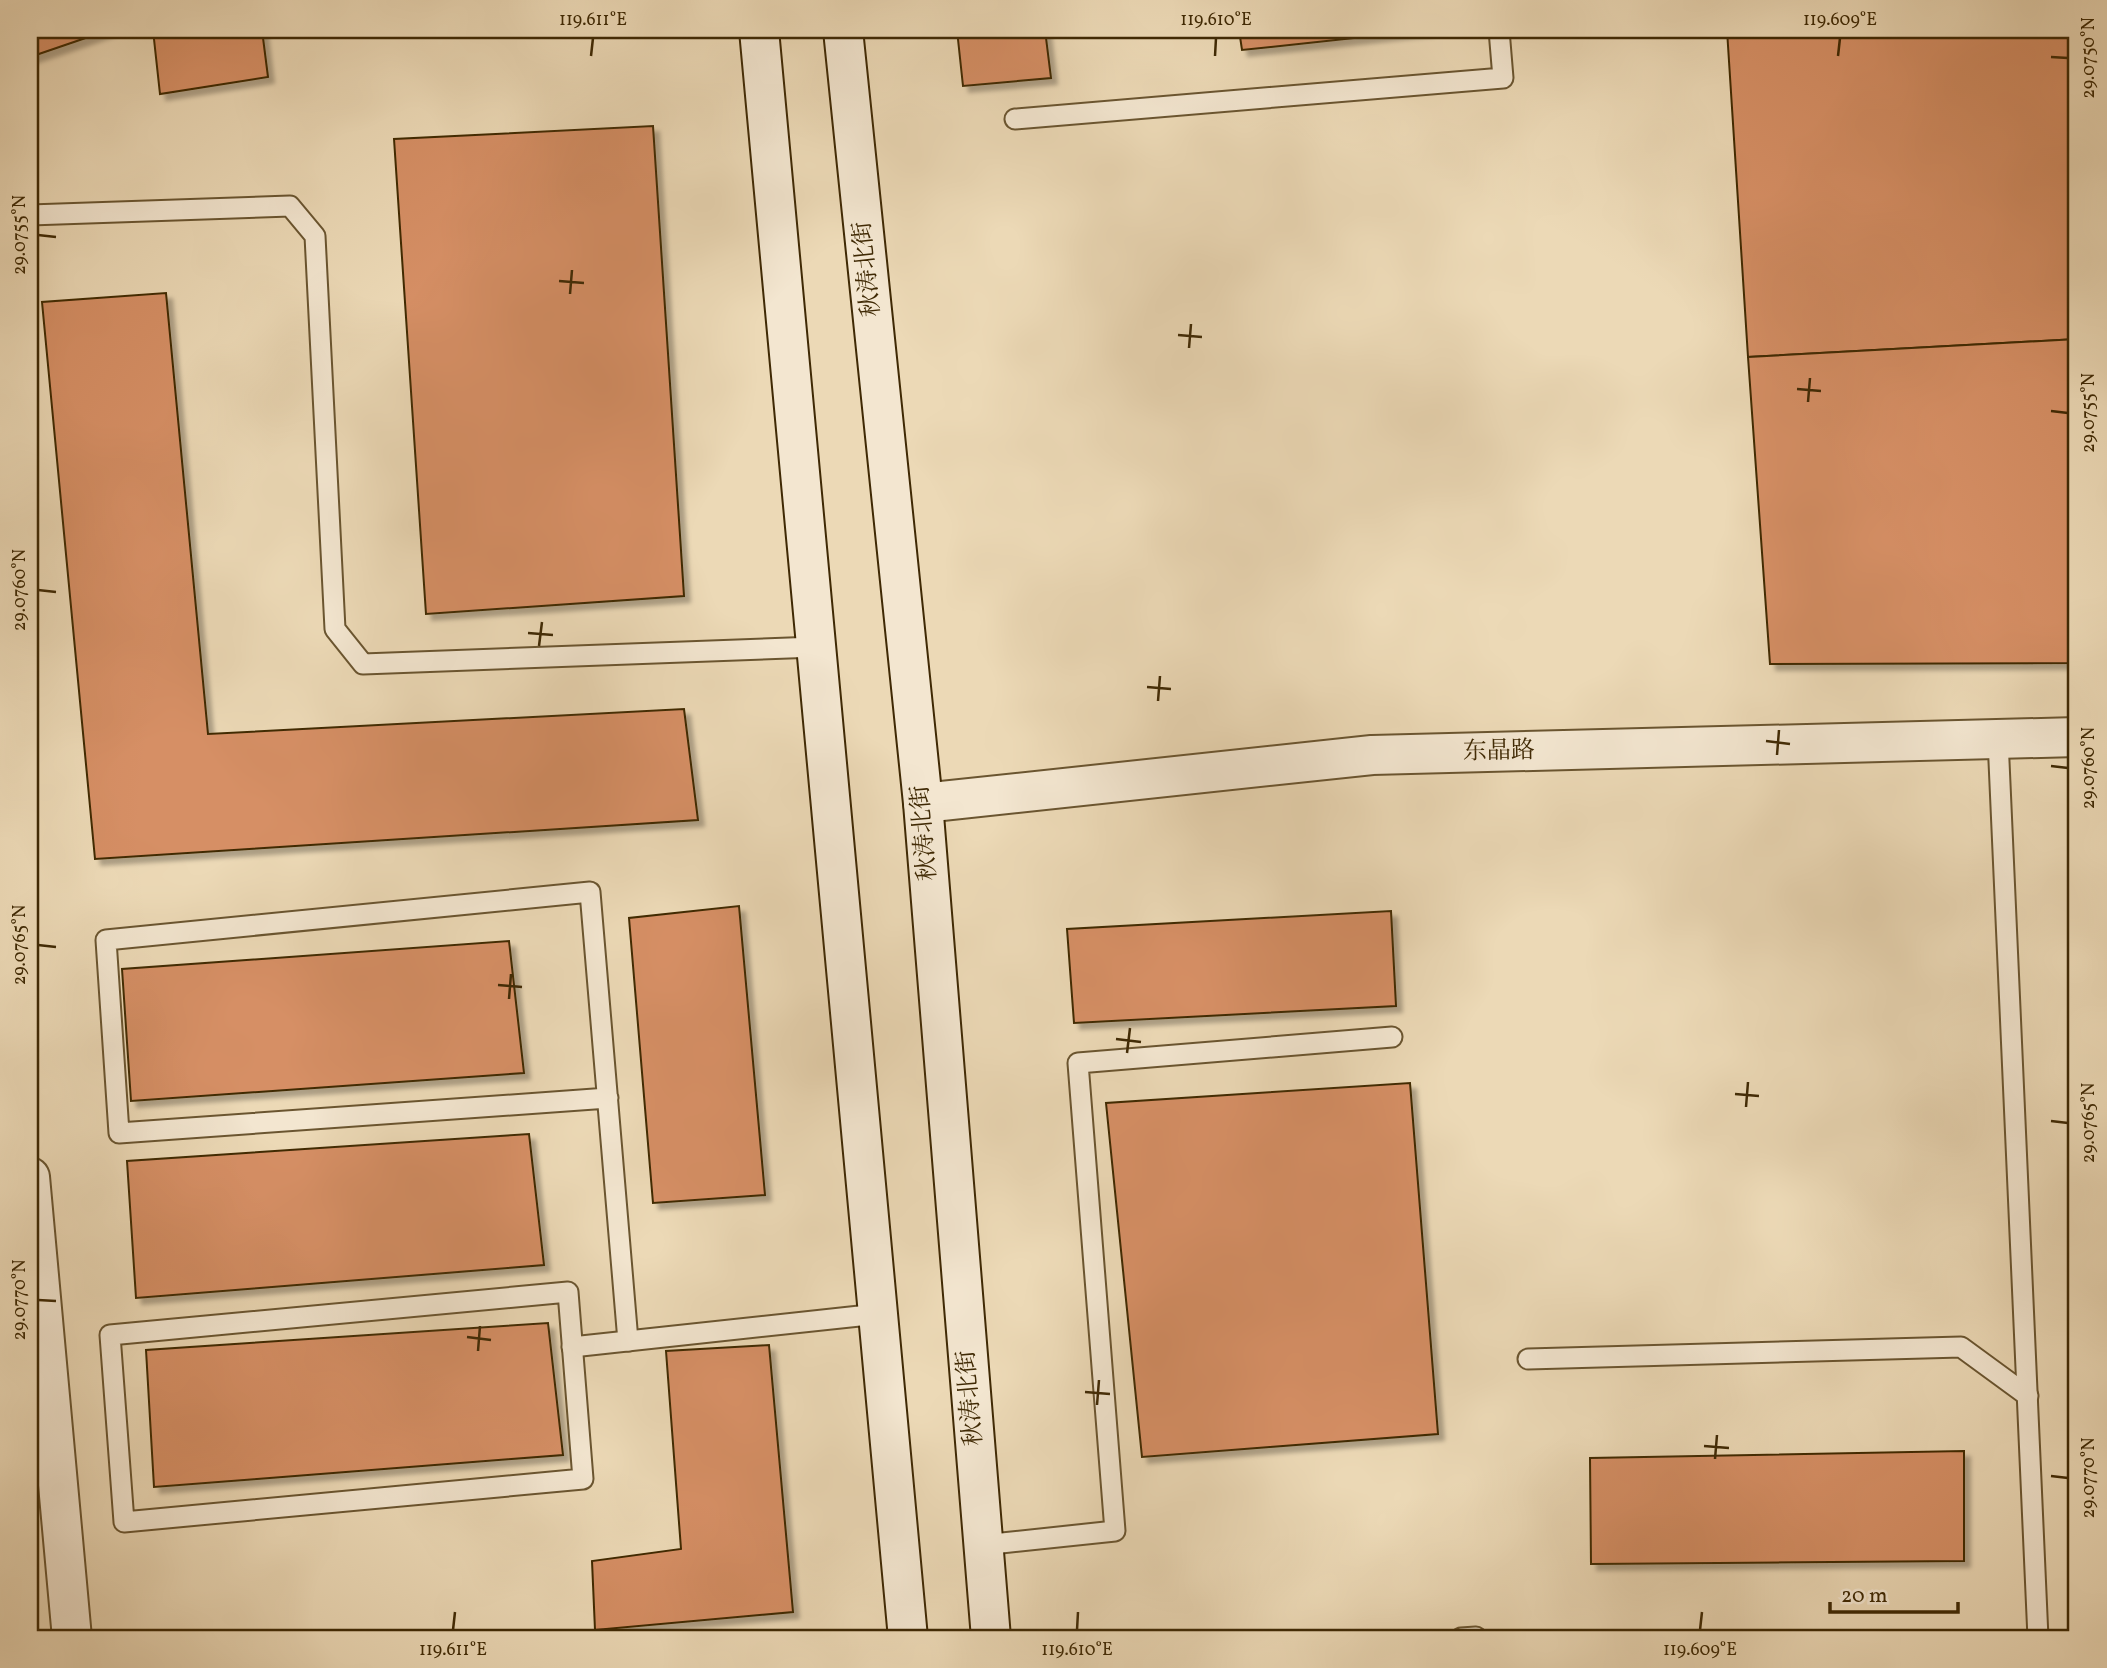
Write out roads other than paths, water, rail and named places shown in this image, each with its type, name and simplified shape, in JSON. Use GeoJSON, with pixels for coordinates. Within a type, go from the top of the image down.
{"type":"FeatureCollection","features":[{"type":"Feature","properties":{"kind":"main road"},"geometry":{"type":"LineString","coordinates":[[759,30],[908,1638]]}},
{"type":"Feature","properties":{"kind":"main road","name":"秋涛北街"},"geometry":{"type":"LineString","coordinates":[[843,30],[923,803],[991,1638]]}},
{"type":"Feature","properties":{"kind":"main road","name":"东晶路"},"geometry":{"type":"LineString","coordinates":[[923,803],[1372,755],[2077,737]]}},
{"type":"Feature","properties":{"kind":"main road"},"geometry":{"type":"LineString","coordinates":[[30,1177],[72,1638]]}},
{"type":"Feature","properties":{"kind":"lane"},"geometry":{"type":"LineString","coordinates":[[1014,119],[1503,78],[1499,30]]}},
{"type":"Feature","properties":{"kind":"lane"},"geometry":{"type":"LineString","coordinates":[[30,215],[290,206],[315,236],[335,629],[363,664],[816,647]]}},
{"type":"Feature","properties":{"kind":"lane"},"geometry":{"type":"LineString","coordinates":[[1998,739],[2038,1638]]}},
{"type":"Feature","properties":{"kind":"lane"},"geometry":{"type":"LineString","coordinates":[[608,1098],[119,1133],[106,940],[590,892],[608,1098],[628,1341]]}},
{"type":"Feature","properties":{"kind":"lane"},"geometry":{"type":"LineString","coordinates":[[983,1545],[1115,1531],[1078,1063],[1392,1037]]}},
{"type":"Feature","properties":{"kind":"lane"},"geometry":{"type":"LineString","coordinates":[[568,1292],[572,1347],[583,1479],[124,1522],[110,1335],[568,1292]]}},
{"type":"Feature","properties":{"kind":"lane"},"geometry":{"type":"LineString","coordinates":[[572,1347],[878,1314]]}},
{"type":"Feature","properties":{"kind":"lane"},"geometry":{"type":"LineString","coordinates":[[1528,1359],[1961,1347],[2028,1396]]}}]}
